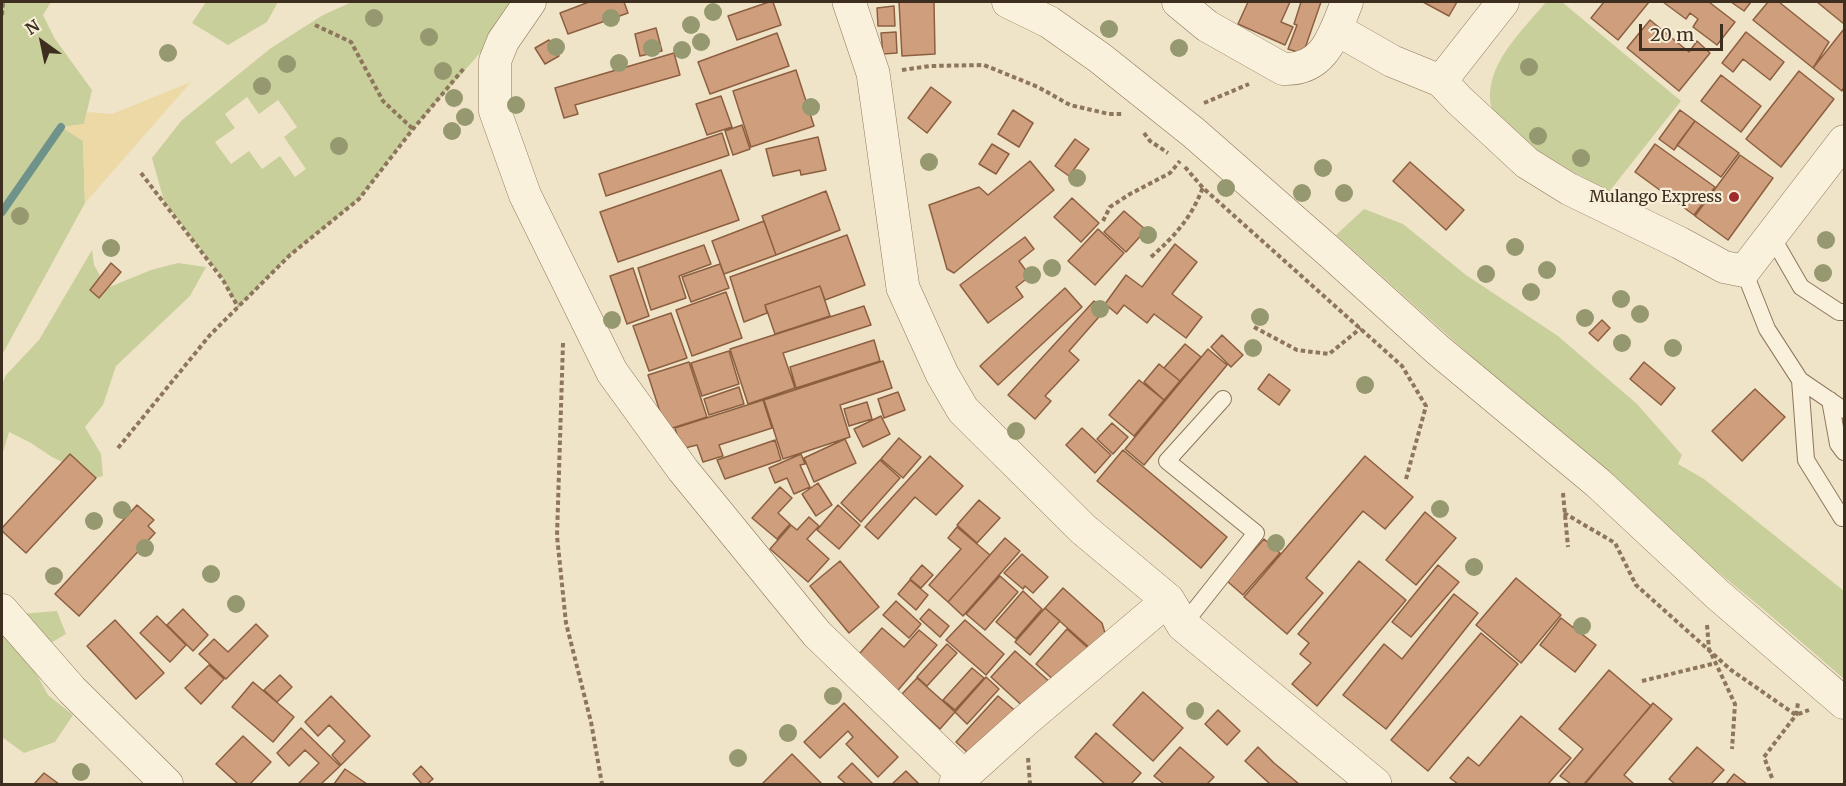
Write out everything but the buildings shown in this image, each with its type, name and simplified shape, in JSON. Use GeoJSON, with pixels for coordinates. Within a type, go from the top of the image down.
{"type":"FeatureCollection","features":[{"type":"Feature","properties":{"kind":"street"},"geometry":{"type":"LineString","coordinates":[[530,2],[503,41],[495,61],[495,111],[525,195],[612,372],[683,470],[817,634],[959,780],[1176,612]]}},
{"type":"Feature","properties":{"kind":"street"},"geometry":{"type":"LineString","coordinates":[[849,2],[873,74],[903,288],[942,374],[963,410],[1083,529],[1375,784]]}},
{"type":"Feature","properties":{"kind":"street"},"geometry":{"type":"LineString","coordinates":[[1008,2],[1049,22],[1151,98],[1203,130],[1332,254],[1438,350],[1598,483],[1717,594],[1845,703]]}},
{"type":"Feature","properties":{"kind":"street"},"geometry":{"type":"LineString","coordinates":[[1178,2],[1207,26],[1283,69],[1297,70],[1309,66],[1326,49],[1341,15],[1392,61],[1441,81],[1527,164],[1569,189],[1724,267],[1744,271],[1845,141]]}},
{"type":"Feature","properties":{"kind":"street"},"geometry":{"type":"LineString","coordinates":[[1441,81],[1503,2]]}},
{"type":"Feature","properties":{"kind":"street"},"geometry":{"type":"LineString","coordinates":[[2,610],[72,690],[167,784]]}},
{"type":"Feature","properties":{"kind":"lane"},"geometry":{"type":"LineString","coordinates":[[1771,235],[1801,286],[1839,312],[1845,312]]}},
{"type":"Feature","properties":{"kind":"lane"},"geometry":{"type":"LineString","coordinates":[[1744,271],[1767,329],[1800,380],[1845,410]]}},
{"type":"Feature","properties":{"kind":"lane"},"geometry":{"type":"LineString","coordinates":[[1800,380],[1806,460],[1842,518]]}},
{"type":"Feature","properties":{"kind":"lane"},"geometry":{"type":"LineString","coordinates":[[1176,612],[1256,533],[1167,461],[1223,399]]}},
{"type":"Feature","properties":{"kind":"lane"},"geometry":{"type":"LineString","coordinates":[[1830,400],[1838,444],[1845,452]]}},
{"type":"Feature","properties":{"kind":"path"},"geometry":{"type":"LineString","coordinates":[[2,15],[3,2]]}},
{"type":"Feature","properties":{"kind":"path"},"geometry":{"type":"LineString","coordinates":[[315,25],[351,42],[382,101],[413,129]]}},
{"type":"Feature","properties":{"kind":"path"},"geometry":{"type":"LineString","coordinates":[[118,448],[210,335],[290,255],[359,199],[413,129],[468,64]]}},
{"type":"Feature","properties":{"kind":"path"},"geometry":{"type":"LineString","coordinates":[[873,74],[930,66],[984,65],[1038,87],[1070,105],[1108,114],[1129,113],[1151,98]]}},
{"type":"Feature","properties":{"kind":"path"},"geometry":{"type":"LineString","coordinates":[[1103,221],[1110,207],[1170,173],[1203,130],[1283,69]]}},
{"type":"Feature","properties":{"kind":"path"},"geometry":{"type":"LineString","coordinates":[[1151,257],[1169,242],[1196,208],[1203,188],[1203,130]]}},
{"type":"Feature","properties":{"kind":"path"},"geometry":{"type":"LineString","coordinates":[[1143,132],[1150,141],[1170,154]]}},
{"type":"Feature","properties":{"kind":"path"},"geometry":{"type":"LineString","coordinates":[[1180,161],[1203,188],[1402,366],[1426,406],[1406,479]]}},
{"type":"Feature","properties":{"kind":"path"},"geometry":{"type":"LineString","coordinates":[[141,173],[223,280],[238,308]]}},
{"type":"Feature","properties":{"kind":"path"},"geometry":{"type":"LineString","coordinates":[[1254,327],[1297,350],[1329,354],[1360,328]]}},
{"type":"Feature","properties":{"kind":"path"},"geometry":{"type":"LineString","coordinates":[[564,336],[557,536],[566,623],[591,722],[602,784]]}},
{"type":"Feature","properties":{"kind":"path"},"geometry":{"type":"LineString","coordinates":[[1561,453],[1568,547]]}},
{"type":"Feature","properties":{"kind":"path"},"geometry":{"type":"LineString","coordinates":[[1564,513],[1615,543],[1636,585],[1731,670],[1796,715]]}},
{"type":"Feature","properties":{"kind":"path"},"geometry":{"type":"LineString","coordinates":[[1717,594],[1707,621],[1709,649],[1735,704],[1732,749]]}},
{"type":"Feature","properties":{"kind":"path"},"geometry":{"type":"LineString","coordinates":[[1642,681],[1716,663]]}},
{"type":"Feature","properties":{"kind":"path"},"geometry":{"type":"LineString","coordinates":[[1772,778],[1764,757],[1796,715],[1802,666]]}},
{"type":"Feature","properties":{"kind":"green space"},"geometry":{"type":"Polygon","coordinates":[[[2,2],[51,2],[43,15],[55,39],[92,90],[84,124],[63,127],[83,141],[85,203],[2,355],[2,2]]]}},
{"type":"Feature","properties":{"kind":"green space"},"geometry":{"type":"Polygon","coordinates":[[[206,2],[278,2],[267,22],[228,45],[192,23],[206,2]]]}},
{"type":"Feature","properties":{"kind":"green space"},"geometry":{"type":"Polygon","coordinates":[[[352,2],[525,2],[413,129],[359,199],[290,255],[238,307],[221,276],[164,201],[152,158],[182,120],[271,48],[323,15],[352,2]],[[247,97],[225,114],[235,128],[215,142],[231,164],[249,151],[262,169],[280,156],[295,177],[306,169],[284,137],[297,127],[278,100],[259,114],[247,97]]]}},
{"type":"Feature","properties":{"kind":"green space"},"geometry":{"type":"Polygon","coordinates":[[[1546,2],[1562,2],[1681,101],[1608,193],[1499,127],[1492,110],[1491,86],[1501,59],[1546,2]]]}},
{"type":"Feature","properties":{"kind":"green space"},"geometry":{"type":"Polygon","coordinates":[[[1364,209],[1403,224],[1466,275],[1558,336],[1637,404],[1682,455],[1678,464],[1704,479],[1844,591],[1844,679],[1638,506],[1336,235],[1364,209]]]}},
{"type":"Feature","properties":{"kind":"green space"},"geometry":{"type":"Polygon","coordinates":[[[92,250],[94,265],[107,288],[151,270],[178,263],[206,267],[190,296],[116,366],[103,405],[85,427],[101,454],[103,476],[96,478],[52,457],[9,432],[2,455],[2,384],[6,375],[39,340],[92,250]]]}},
{"type":"Feature","properties":{"kind":"green space"},"geometry":{"type":"Polygon","coordinates":[[[2,595],[21,614],[57,611],[66,634],[27,657],[48,695],[73,715],[55,742],[24,753],[2,737],[2,595]]]}},
{"type":"Feature","properties":{"kind":"sand"},"geometry":{"type":"Polygon","coordinates":[[[191,82],[85,203],[83,141],[61,127],[84,124],[87,112],[112,114],[191,82]]]}},
{"type":"Feature","properties":{"kind":"waterway"},"geometry":{"type":"LineString","coordinates":[[2,212],[61,127]]}},
{"type":"Feature","properties":{"kind":"place","name":"Mulango Express"},"geometry":{"type":"Point","coordinates":[1734,197]}}]}
